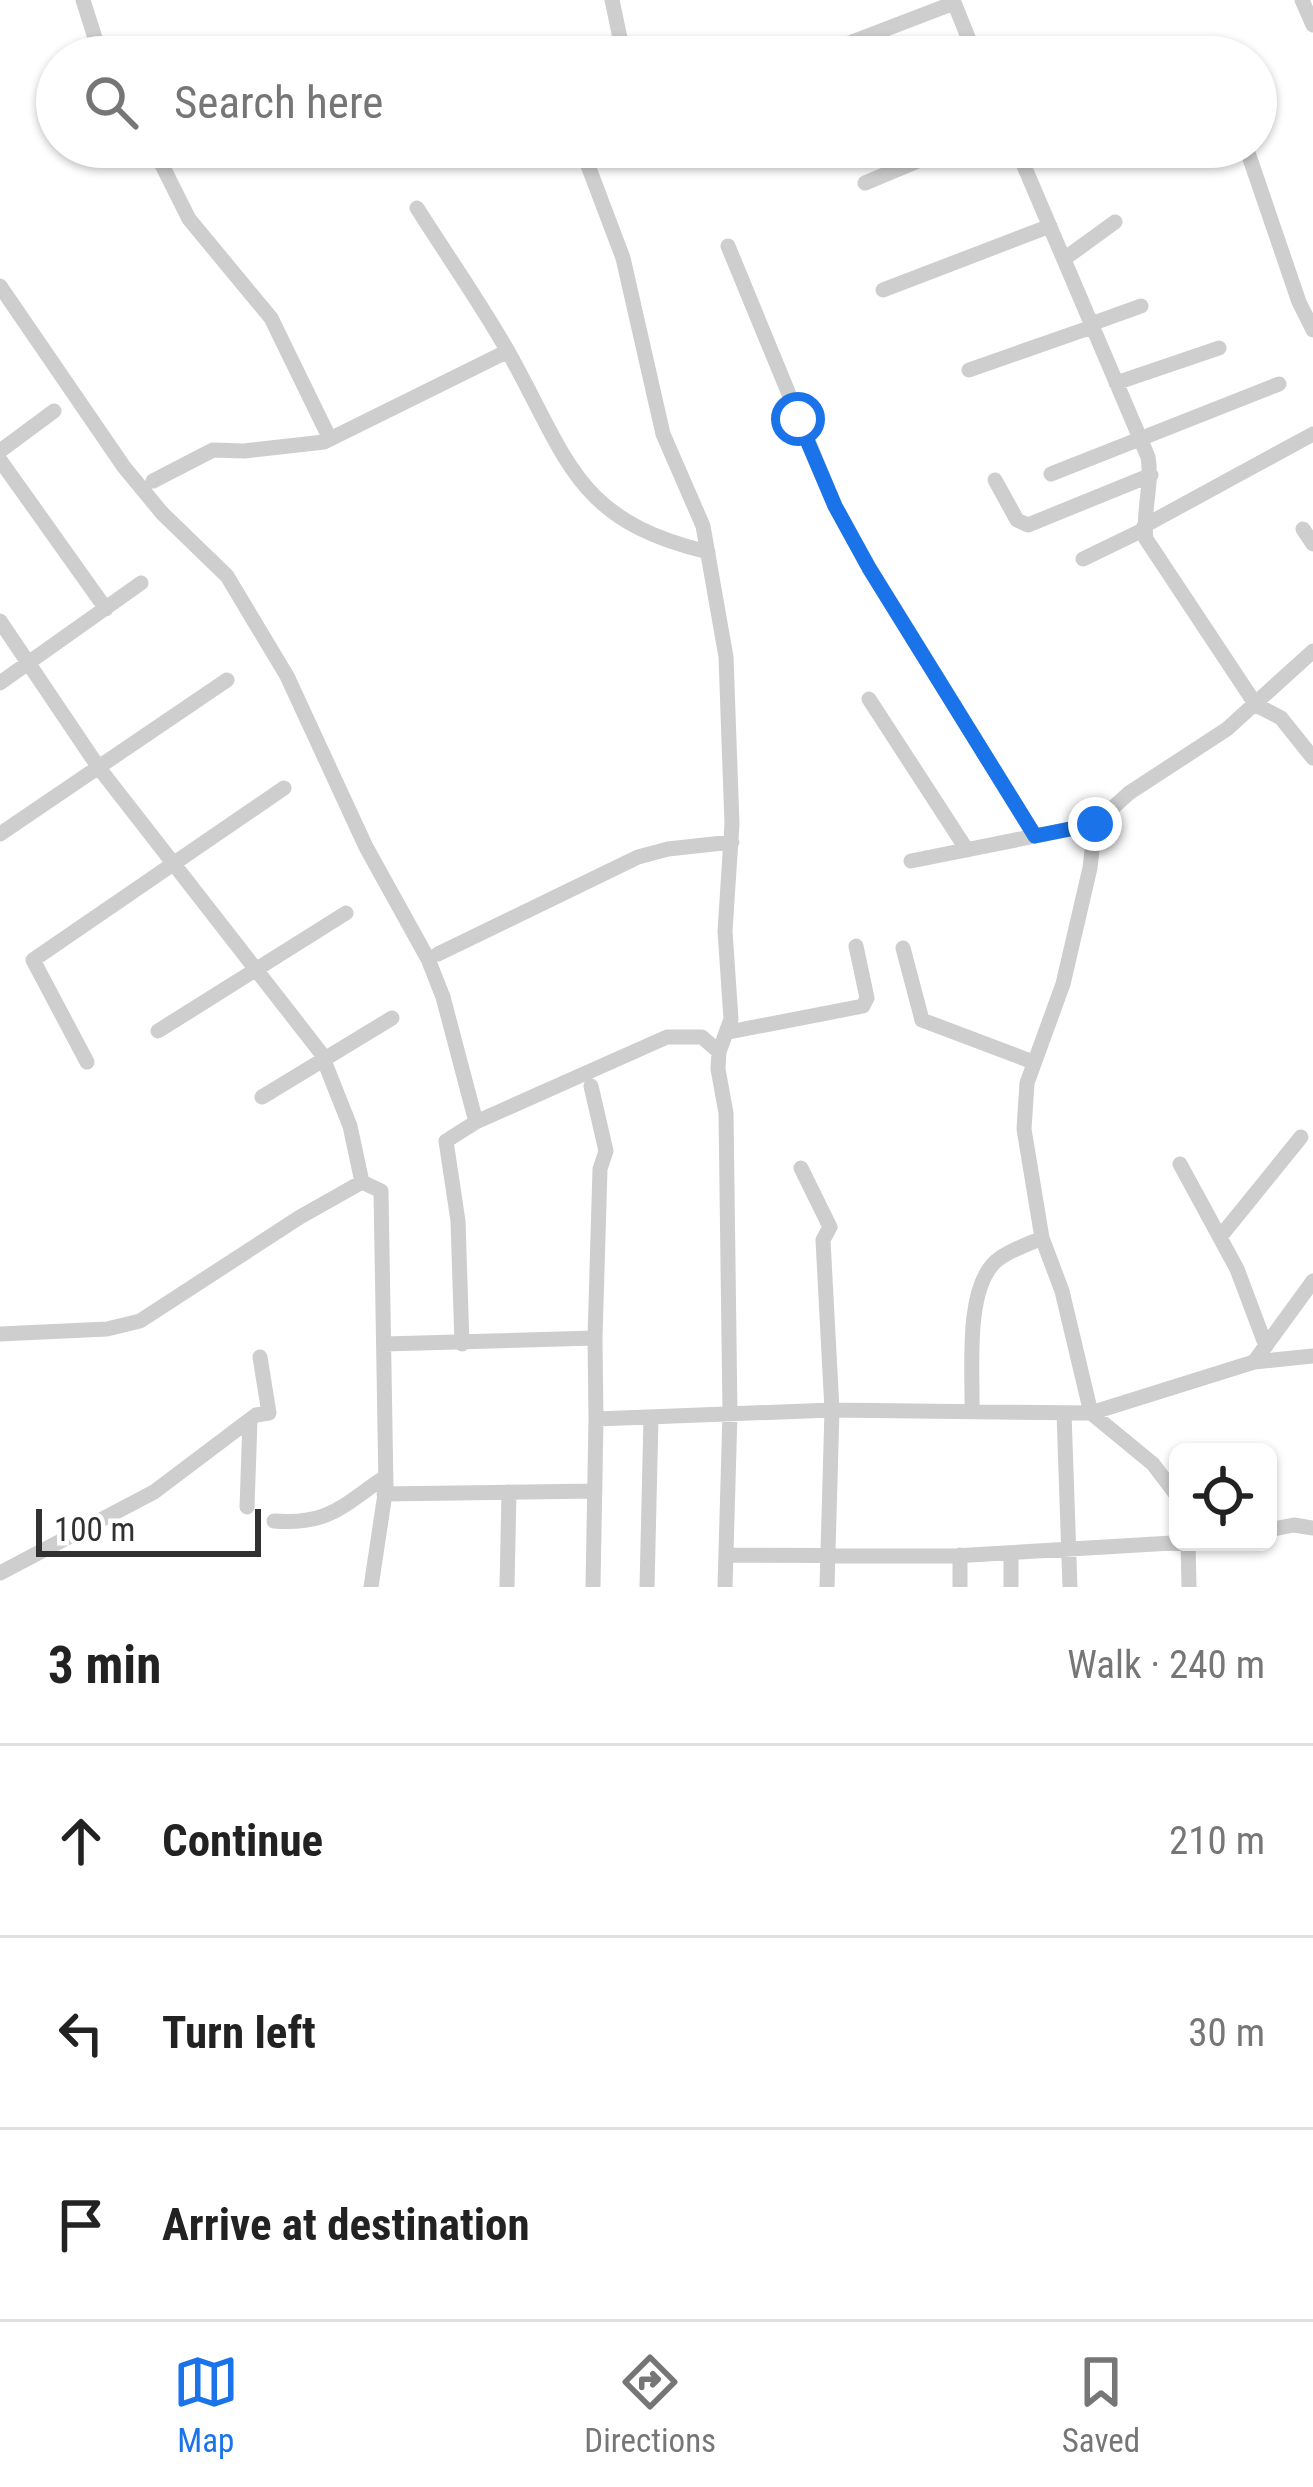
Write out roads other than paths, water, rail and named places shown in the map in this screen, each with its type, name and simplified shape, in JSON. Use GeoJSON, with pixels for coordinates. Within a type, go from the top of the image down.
{"type":"FeatureCollection","features":[{"type":"Feature","properties":{"kind":"street"},"geometry":{"type":"LineString","coordinates":[[83,0],[94,36]]}},
{"type":"Feature","properties":{"kind":"street"},"geometry":{"type":"LineString","coordinates":[[612,0],[620,36]]}},
{"type":"Feature","properties":{"kind":"street"},"geometry":{"type":"LineString","coordinates":[[1302,0],[1313,25]]}},
{"type":"Feature","properties":{"kind":"street"},"geometry":{"type":"LineString","coordinates":[[866,36],[953,1],[967,36]]}},
{"type":"Feature","properties":{"kind":"street"},"geometry":{"type":"LineString","coordinates":[[164,168],[189,219],[271,318],[330,440]]}},
{"type":"Feature","properties":{"kind":"street"},"geometry":{"type":"LineString","coordinates":[[588,168],[623,258],[663,434],[703,526],[726,658],[732,842],[725,931],[729,1032],[719,1052],[726,1113],[730,1413],[725,1587]]}},
{"type":"Feature","properties":{"kind":"street"},"geometry":{"type":"LineString","coordinates":[[865,183],[901,168]]}},
{"type":"Feature","properties":{"kind":"street"},"geometry":{"type":"LineString","coordinates":[[1025,168],[1140,438],[1151,475],[1146,539],[1256,705],[1281,718],[1313,758]]}},
{"type":"Feature","properties":{"kind":"street"},"geometry":{"type":"LineString","coordinates":[[1253,168],[1313,330]]}},
{"type":"Feature","properties":{"kind":"street"},"geometry":{"type":"LineString","coordinates":[[417,208],[508,351],[564,457],[589,491],[620,520],[672,543],[708,552]]}},
{"type":"Feature","properties":{"kind":"street"},"geometry":{"type":"LineString","coordinates":[[1064,260],[1115,222]]}},
{"type":"Feature","properties":{"kind":"street"},"geometry":{"type":"LineString","coordinates":[[883,290],[1050,226]]}},
{"type":"Feature","properties":{"kind":"street"},"geometry":{"type":"LineString","coordinates":[[728,246],[835,506],[1035,836]]}},
{"type":"Feature","properties":{"kind":"street"},"geometry":{"type":"LineString","coordinates":[[0,286],[124,467],[162,513],[226,576],[287,676],[366,847],[428,959],[443,997],[476,1122]]}},
{"type":"Feature","properties":{"kind":"street"},"geometry":{"type":"LineString","coordinates":[[969,370],[1141,306]]}},
{"type":"Feature","properties":{"kind":"street"},"geometry":{"type":"LineString","coordinates":[[1116,383],[1219,348]]}},
{"type":"Feature","properties":{"kind":"street"},"geometry":{"type":"LineString","coordinates":[[153,481],[213,450],[244,451],[330,440],[508,351]]}},
{"type":"Feature","properties":{"kind":"street"},"geometry":{"type":"LineString","coordinates":[[1051,474],[1279,384]]}},
{"type":"Feature","properties":{"kind":"street"},"geometry":{"type":"LineString","coordinates":[[0,451],[54,411]]}},
{"type":"Feature","properties":{"kind":"street"},"geometry":{"type":"LineString","coordinates":[[1083,559],[1313,434]]}},
{"type":"Feature","properties":{"kind":"street"},"geometry":{"type":"LineString","coordinates":[[0,460],[106,609]]}},
{"type":"Feature","properties":{"kind":"street"},"geometry":{"type":"LineString","coordinates":[[995,479],[1017,520],[1028,525],[1151,475]]}},
{"type":"Feature","properties":{"kind":"street"},"geometry":{"type":"LineString","coordinates":[[0,683],[141,583]]}},
{"type":"Feature","properties":{"kind":"street"},"geometry":{"type":"LineString","coordinates":[[0,621],[99,768],[322,1057],[350,1126],[362,1182]]}},
{"type":"Feature","properties":{"kind":"street"},"geometry":{"type":"LineString","coordinates":[[911,861],[1095,824],[1129,793],[1256,705],[1313,651]]}},
{"type":"Feature","properties":{"kind":"street"},"geometry":{"type":"LineString","coordinates":[[0,834],[227,680]]}},
{"type":"Feature","properties":{"kind":"street"},"geometry":{"type":"LineString","coordinates":[[869,698],[968,850]]}},
{"type":"Feature","properties":{"kind":"street"},"geometry":{"type":"LineString","coordinates":[[87,1062],[33,960],[284,788]]}},
{"type":"Feature","properties":{"kind":"street"},"geometry":{"type":"LineString","coordinates":[[1095,824],[1064,984],[1033,1062],[1024,1129],[1042,1238],[1062,1291],[1091,1413],[1153,1464],[1169,1485]]}},
{"type":"Feature","properties":{"kind":"street"},"geometry":{"type":"LineString","coordinates":[[438,954],[638,857],[668,848],[732,842]]}},
{"type":"Feature","properties":{"kind":"street"},"geometry":{"type":"LineString","coordinates":[[158,1031],[346,913]]}},
{"type":"Feature","properties":{"kind":"street"},"geometry":{"type":"LineString","coordinates":[[729,1032],[862,1006],[867,998],[856,946]]}},
{"type":"Feature","properties":{"kind":"street"},"geometry":{"type":"LineString","coordinates":[[903,948],[922,1020],[1033,1062]]}},
{"type":"Feature","properties":{"kind":"street"},"geometry":{"type":"LineString","coordinates":[[262,1097],[392,1018]]}},
{"type":"Feature","properties":{"kind":"street"},"geometry":{"type":"LineString","coordinates":[[462,1343],[458,1221],[444,1145],[476,1122],[667,1037],[702,1037],[719,1052]]}},
{"type":"Feature","properties":{"kind":"street"},"geometry":{"type":"LineString","coordinates":[[591,1086],[606,1151],[600,1169],[593,1587]]}},
{"type":"Feature","properties":{"kind":"street"},"geometry":{"type":"LineString","coordinates":[[1220,1238],[1301,1137]]}},
{"type":"Feature","properties":{"kind":"street"},"geometry":{"type":"LineString","coordinates":[[1180,1164],[1238,1269],[1266,1346]]}},
{"type":"Feature","properties":{"kind":"street"},"geometry":{"type":"LineString","coordinates":[[801,1168],[830,1227],[823,1240],[832,1410],[827,1587]]}},
{"type":"Feature","properties":{"kind":"street"},"geometry":{"type":"LineString","coordinates":[[0,1334],[106,1329],[140,1321],[362,1182]]}},
{"type":"Feature","properties":{"kind":"street"},"geometry":{"type":"LineString","coordinates":[[362,1182],[381,1191],[383,1201],[385,1485],[370,1587]]}},
{"type":"Feature","properties":{"kind":"street"},"geometry":{"type":"LineString","coordinates":[[972,1412],[980,1289],[996,1260],[1042,1238]]}},
{"type":"Feature","properties":{"kind":"street"},"geometry":{"type":"LineString","coordinates":[[1254,1362],[1313,1280]]}},
{"type":"Feature","properties":{"kind":"street"},"geometry":{"type":"LineString","coordinates":[[384,1344],[595,1338]]}},
{"type":"Feature","properties":{"kind":"street"},"geometry":{"type":"LineString","coordinates":[[596,1419],[832,1410],[1091,1413],[1254,1362],[1313,1356]]}},
{"type":"Feature","properties":{"kind":"street"},"geometry":{"type":"LineString","coordinates":[[0,1573],[154,1492],[250,1420],[269,1412],[260,1357]]}},
{"type":"Feature","properties":{"kind":"street"},"geometry":{"type":"LineString","coordinates":[[1064,1413],[1070,1587]]}},
{"type":"Feature","properties":{"kind":"street"},"geometry":{"type":"LineString","coordinates":[[647,1587],[651,1418]]}},
{"type":"Feature","properties":{"kind":"street"},"geometry":{"type":"LineString","coordinates":[[247,1507],[250,1420]]}},
{"type":"Feature","properties":{"kind":"street"},"geometry":{"type":"LineString","coordinates":[[274,1521],[306,1524],[385,1485],[595,1491]]}},
{"type":"Feature","properties":{"kind":"street"},"geometry":{"type":"LineString","coordinates":[[507,1587],[509,1492]]}},
{"type":"Feature","properties":{"kind":"street"},"geometry":{"type":"LineString","coordinates":[[1277,1528],[1313,1528]]}},
{"type":"Feature","properties":{"kind":"street"},"geometry":{"type":"LineString","coordinates":[[725,1555],[960,1555],[1169,1543]]}},
{"type":"Feature","properties":{"kind":"street"},"geometry":{"type":"LineString","coordinates":[[1188,1551],[1189,1587]]}},
{"type":"Feature","properties":{"kind":"street"},"geometry":{"type":"LineString","coordinates":[[1011,1552],[1011,1587]]}},
{"type":"Feature","properties":{"kind":"street"},"geometry":{"type":"LineString","coordinates":[[960,1555],[960,1587]]}}]}
